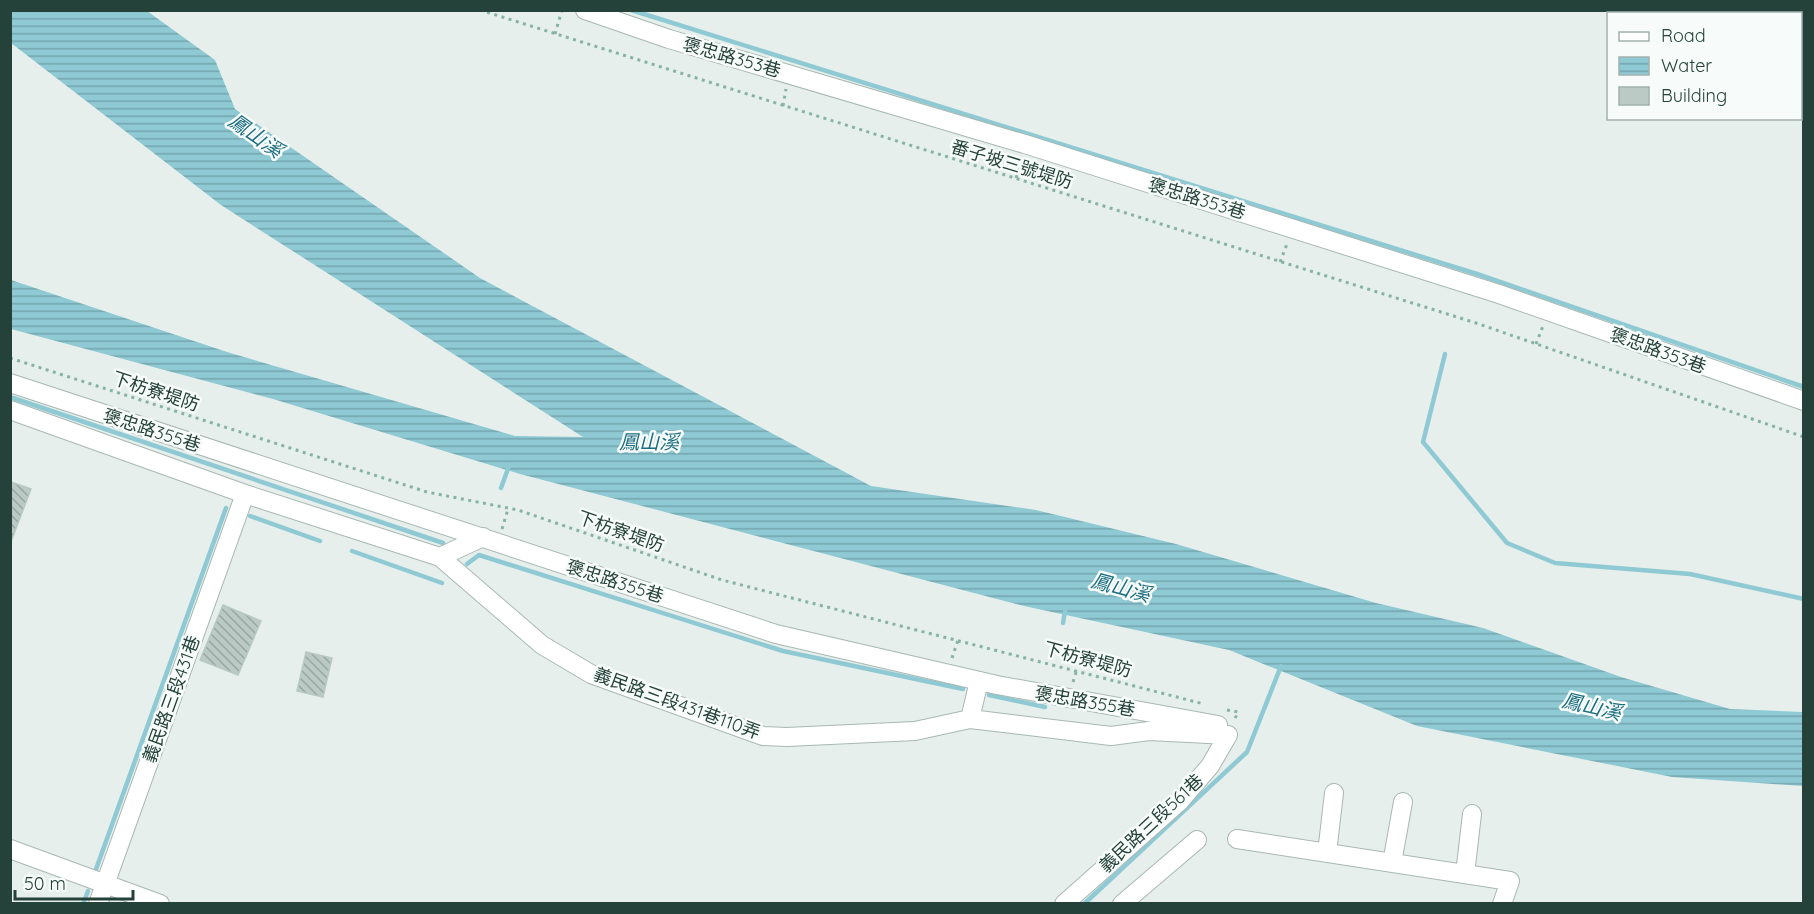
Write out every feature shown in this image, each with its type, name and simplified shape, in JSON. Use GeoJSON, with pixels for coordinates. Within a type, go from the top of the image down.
{"type":"FeatureCollection","features":[{"type":"Feature","properties":{"kind":"street","name":"褒忠路353巷"},"geometry":{"type":"LineString","coordinates":[[585,10],[669,39],[1190,195],[1499,294],[1803,401]]}},
{"type":"Feature","properties":{"kind":"street","name":"褒忠路355巷"},"geometry":{"type":"LineString","coordinates":[[10,383],[776,634],[979,681],[1219,725],[1228,735]]}},
{"type":"Feature","properties":{"kind":"street","name":"褒忠路355巷"},"geometry":{"type":"LineString","coordinates":[[10,410],[244,494]]}},
{"type":"Feature","properties":{"kind":"street","name":"義民路三段431巷110弄"},"geometry":{"type":"LineString","coordinates":[[244,494],[440,557],[542,645],[591,674],[763,736],[915,731],[970,719],[1111,736],[1149,731],[1228,735]]}},
{"type":"Feature","properties":{"kind":"street","name":"義民路三段431巷"},"geometry":{"type":"LineString","coordinates":[[98,903],[244,494]]}},
{"type":"Feature","properties":{"kind":"street"},"geometry":{"type":"LineString","coordinates":[[440,557],[490,539]]}},
{"type":"Feature","properties":{"kind":"street"},"geometry":{"type":"LineString","coordinates":[[970,719],[979,681]]}},
{"type":"Feature","properties":{"kind":"street","name":"義民路三段561巷"},"geometry":{"type":"LineString","coordinates":[[1064,903],[1180,801],[1210,766],[1228,735]]}},
{"type":"Feature","properties":{"kind":"street"},"geometry":{"type":"LineString","coordinates":[[1327,853],[1334,794]]}},
{"type":"Feature","properties":{"kind":"street"},"geometry":{"type":"LineString","coordinates":[[1392,862],[1403,802]]}},
{"type":"Feature","properties":{"kind":"street"},"geometry":{"type":"LineString","coordinates":[[1465,874],[1472,814]]}},
{"type":"Feature","properties":{"kind":"street"},"geometry":{"type":"LineString","coordinates":[[1237,839],[1510,881],[1502,903]]}},
{"type":"Feature","properties":{"kind":"street"},"geometry":{"type":"LineString","coordinates":[[1122,903],[1197,840]]}},
{"type":"Feature","properties":{"kind":"street"},"geometry":{"type":"LineString","coordinates":[[10,849],[160,903]]}},
{"type":"Feature","properties":{"kind":"path","name":"番子坡三號堤防"},"geometry":{"type":"LineString","coordinates":[[480,10],[1536,344],[1803,437]]}},
{"type":"Feature","properties":{"kind":"path"},"geometry":{"type":"LineString","coordinates":[[555,34],[562,10]]}},
{"type":"Feature","properties":{"kind":"path","name":"下枋寮堤防"},"geometry":{"type":"LineString","coordinates":[[10,358],[428,492],[508,508],[722,580],[1207,705]]}},
{"type":"Feature","properties":{"kind":"path"},"geometry":{"type":"LineString","coordinates":[[490,539],[508,508]]}},
{"type":"Feature","properties":{"kind":"path"},"geometry":{"type":"LineString","coordinates":[[1217,708],[1228,711]]}},
{"type":"Feature","properties":{"kind":"water","name":"鳳山溪"},"geometry":{"type":"Polygon","coordinates":[[[10,11],[147,11],[215,60],[235,109],[480,278],[871,486],[1036,510],[1176,544],[1376,603],[1483,628],[1621,677],[1730,709],[1803,712],[1803,786],[1672,777],[1417,726],[1229,650],[1024,606],[520,474],[273,399],[11,329],[11,280],[227,352],[515,436],[583,437],[221,205],[11,43],[10,11]]]}},
{"type":"Feature","properties":{"kind":"building"},"geometry":{"type":"Polygon","coordinates":[[[11,482],[31,489],[12,539],[10,539],[11,482]]]}},
{"type":"Feature","properties":{"kind":"building"},"geometry":{"type":"Polygon","coordinates":[[[223,605],[261,621],[238,675],[200,660],[223,605]]]}},
{"type":"Feature","properties":{"kind":"building"},"geometry":{"type":"Polygon","coordinates":[[[306,652],[332,658],[323,697],[297,691],[306,652]]]}},
{"type":"Feature","properties":{"kind":"waterway"},"geometry":{"type":"LineString","coordinates":[[631,10],[1477,274],[1804,387]]}},
{"type":"Feature","properties":{"kind":"waterway"},"geometry":{"type":"LineString","coordinates":[[1445,354],[1423,442],[1507,543],[1555,563],[1690,574],[1804,599]]}},
{"type":"Feature","properties":{"kind":"waterway"},"geometry":{"type":"LineString","coordinates":[[10,397],[443,543]]}},
{"type":"Feature","properties":{"kind":"waterway"},"geometry":{"type":"LineString","coordinates":[[501,488],[509,466]]}},
{"type":"Feature","properties":{"kind":"waterway"},"geometry":{"type":"LineString","coordinates":[[95,872],[226,508]]}},
{"type":"Feature","properties":{"kind":"waterway"},"geometry":{"type":"LineString","coordinates":[[250,516],[320,541]]}},
{"type":"Feature","properties":{"kind":"waterway"},"geometry":{"type":"LineString","coordinates":[[352,551],[442,583]]}},
{"type":"Feature","properties":{"kind":"waterway"},"geometry":{"type":"LineString","coordinates":[[467,564],[479,555],[783,651],[963,689]]}},
{"type":"Feature","properties":{"kind":"waterway"},"geometry":{"type":"LineString","coordinates":[[1063,623],[1065,611]]}},
{"type":"Feature","properties":{"kind":"waterway"},"geometry":{"type":"LineString","coordinates":[[1084,904],[1247,752],[1281,666]]}},
{"type":"Feature","properties":{"kind":"waterway"},"geometry":{"type":"LineString","coordinates":[[989,695],[1045,707]]}},
{"type":"Feature","properties":{"kind":"waterway"},"geometry":{"type":"LineString","coordinates":[[83,904],[88,891]]}}]}
